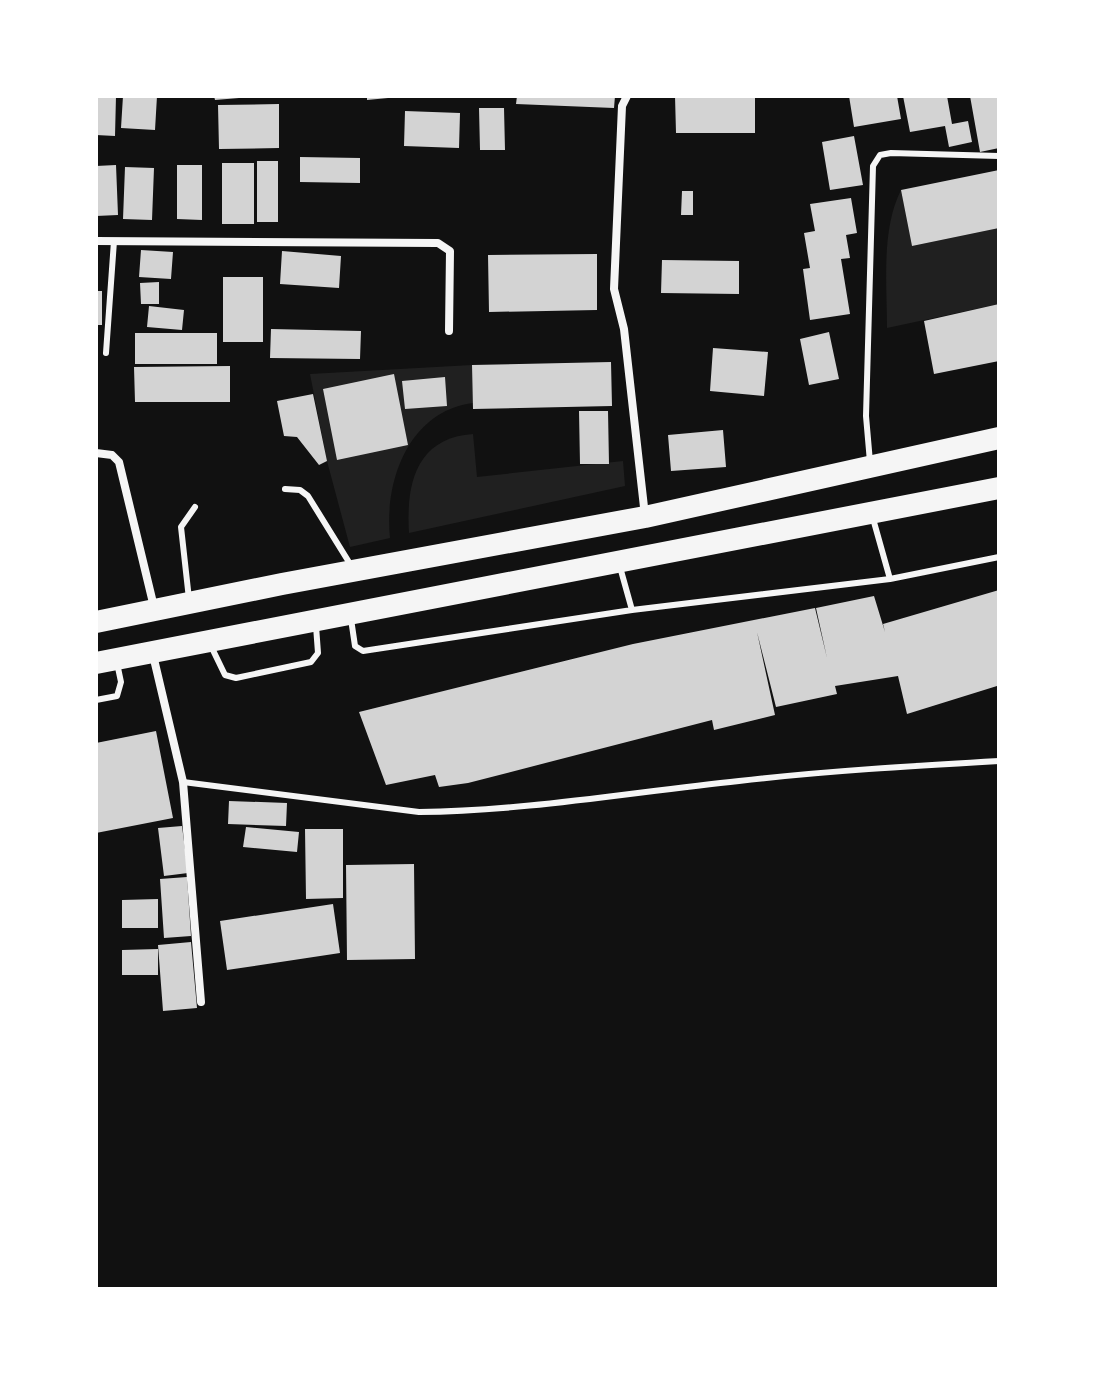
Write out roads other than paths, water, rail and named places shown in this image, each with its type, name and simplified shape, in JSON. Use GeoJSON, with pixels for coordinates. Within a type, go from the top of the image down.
{"type":"FeatureCollection","features":[{"type":"Feature","properties":{"kind":"highway"},"geometry":{"type":"LineString","coordinates":[[96,622],[645,517],[999,438]]}},
{"type":"Feature","properties":{"kind":"highway"},"geometry":{"type":"LineString","coordinates":[[106,661],[999,488]]}},
{"type":"Feature","properties":{"kind":"street"},"geometry":{"type":"LineString","coordinates":[[627,96],[622,106],[614,289],[624,329],[645,517]]}},
{"type":"Feature","properties":{"kind":"street"},"geometry":{"type":"LineString","coordinates":[[96,241],[438,243],[450,251],[453,267],[449,331]]}},
{"type":"Feature","properties":{"kind":"street"},"geometry":{"type":"LineString","coordinates":[[96,453],[112,455],[119,462],[155,611]]}},
{"type":"Feature","properties":{"kind":"street"},"geometry":{"type":"LineString","coordinates":[[153,653],[183,782],[201,1002]]}},
{"type":"Feature","properties":{"kind":"lane"},"geometry":{"type":"LineString","coordinates":[[870,465],[866,416],[873,166],[880,155],[891,153],[999,156]]}},
{"type":"Feature","properties":{"kind":"lane"},"geometry":{"type":"LineString","coordinates":[[106,353],[114,241]]}},
{"type":"Feature","properties":{"kind":"lane"},"geometry":{"type":"LineString","coordinates":[[285,489],[300,490],[308,496],[355,571]]}},
{"type":"Feature","properties":{"kind":"lane"},"geometry":{"type":"LineString","coordinates":[[190,602],[181,527],[195,507]]}},
{"type":"Feature","properties":{"kind":"lane"},"geometry":{"type":"LineString","coordinates":[[871,512],[890,579]]}},
{"type":"Feature","properties":{"kind":"lane"},"geometry":{"type":"LineString","coordinates":[[350,612],[355,646],[363,651],[632,610],[890,579],[999,557]]}},
{"type":"Feature","properties":{"kind":"lane"},"geometry":{"type":"LineString","coordinates":[[618,560],[632,610]]}},
{"type":"Feature","properties":{"kind":"lane"},"geometry":{"type":"LineString","coordinates":[[207,639],[225,675],[236,678],[311,662],[318,653],[315,619]]}},
{"type":"Feature","properties":{"kind":"lane"},"geometry":{"type":"LineString","coordinates":[[96,700],[117,696],[120,691],[106,661]]}},
{"type":"Feature","properties":{"kind":"lane"},"geometry":{"type":"LineString","coordinates":[[183,782],[379,808],[457,811],[532,806],[742,780],[999,761]]}}]}
